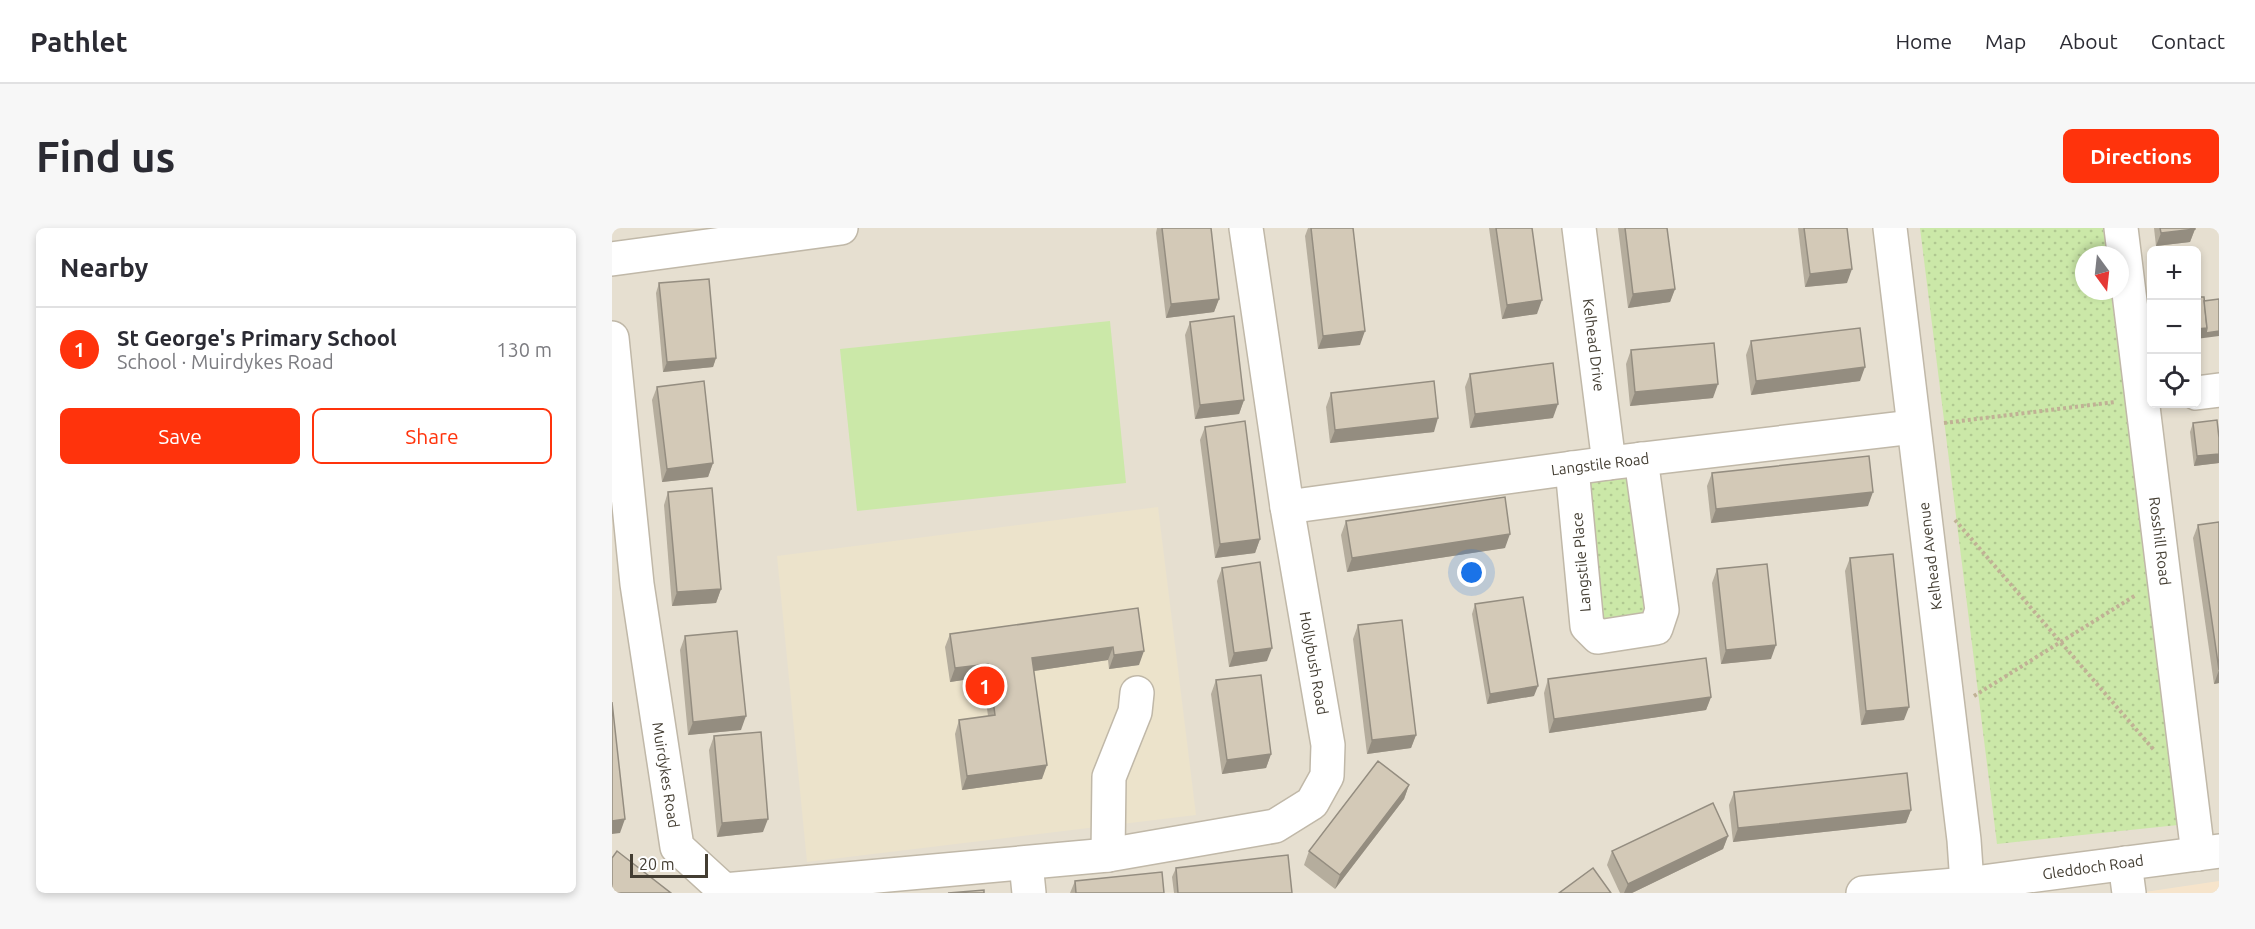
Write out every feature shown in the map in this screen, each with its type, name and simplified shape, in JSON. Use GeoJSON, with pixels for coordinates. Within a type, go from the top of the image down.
{"type":"FeatureCollection","features":[{"type":"Feature","properties":{"kind":"street"},"geometry":{"type":"LineString","coordinates":[[612,259],[841,228]]}},
{"type":"Feature","properties":{"kind":"street","name":"Hollybush Road"},"geometry":{"type":"LineString","coordinates":[[1028,878],[1108,855],[1275,826],[1312,803],[1327,776],[1328,745],[1287,507],[1246,228]]}},
{"type":"Feature","properties":{"kind":"street","name":"Kelhead Drive"},"geometry":{"type":"LineString","coordinates":[[1579,228],[1608,462]]}},
{"type":"Feature","properties":{"kind":"street","name":"Kelhead Avenue"},"geometry":{"type":"LineString","coordinates":[[1890,228],[1949,712],[1967,884]]}},
{"type":"Feature","properties":{"kind":"street","name":"Rosshill Road"},"geometry":{"type":"LineString","coordinates":[[2121,228],[2147,398]]}},
{"type":"Feature","properties":{"kind":"street","name":"Muirdykes Road"},"geometry":{"type":"LineString","coordinates":[[612,338],[624,585],[676,847],[724,890],[1028,878]]}},
{"type":"Feature","properties":{"kind":"street"},"geometry":{"type":"LineString","coordinates":[[2201,392],[2219,390]]}},
{"type":"Feature","properties":{"kind":"street","name":"Rosshill Road"},"geometry":{"type":"LineString","coordinates":[[2148,408],[2165,577],[2209,852]]}},
{"type":"Feature","properties":{"kind":"street","name":"Langstile Road"},"geometry":{"type":"LineString","coordinates":[[1287,507],[1608,462],[1913,427]]}},
{"type":"Feature","properties":{"kind":"street","name":"Langstile Place"},"geometry":{"type":"LineString","coordinates":[[1572,468],[1587,626],[1598,637],[1656,628],[1662,610],[1641,459]]}},
{"type":"Feature","properties":{"kind":"street"},"geometry":{"type":"LineString","coordinates":[[1108,855],[1109,777],[1136,712],[1137,693]]}},
{"type":"Feature","properties":{"kind":"street","name":"Gleddoch Road"},"geometry":{"type":"LineString","coordinates":[[1863,893],[1967,884],[2127,878],[2209,852]]}},
{"type":"Feature","properties":{"kind":"path"},"geometry":{"type":"LineString","coordinates":[[1913,427],[2147,398]]}},
{"type":"Feature","properties":{"kind":"path"},"geometry":{"type":"LineString","coordinates":[[1951,515],[2059,643],[2160,757]]}},
{"type":"Feature","properties":{"kind":"path"},"geometry":{"type":"LineString","coordinates":[[1949,712],[2165,577]]}},
{"type":"Feature","properties":{"kind":"shaded area"},"geometry":{"type":"Polygon","coordinates":[[[612,228],[2219,228],[2219,893],[612,893],[612,228]]]}},
{"type":"Feature","properties":{"kind":"shaded area"},"geometry":{"type":"Polygon","coordinates":[[[1158,507],[1196,815],[807,862],[777,556],[1158,507]]]}},
{"type":"Feature","properties":{"kind":"shaded area"},"geometry":{"type":"Polygon","coordinates":[[[2219,881],[2219,893],[2138,893],[2219,881]]]}},
{"type":"Feature","properties":{"kind":"green space"},"geometry":{"type":"Polygon","coordinates":[[[1920,228],[2103,228],[2106,246],[2075,246],[2075,300],[2112,300],[2178,825],[1997,844],[1920,228]]]}},
{"type":"Feature","properties":{"kind":"green space"},"geometry":{"type":"Polygon","coordinates":[[[1110,321],[1126,483],[857,511],[840,349],[1110,321]]]}},
{"type":"Feature","properties":{"kind":"green space"},"geometry":{"type":"Polygon","coordinates":[[[1638,471],[1652,612],[1595,622],[1578,479],[1638,471]]]}},
{"type":"Feature","properties":{"kind":"building"},"geometry":{"type":"Polygon","coordinates":[[[1162,228],[1211,228],[1219,299],[1171,304],[1162,228]]]}},
{"type":"Feature","properties":{"kind":"building"},"geometry":{"type":"Polygon","coordinates":[[[1311,228],[1353,228],[1365,331],[1323,336],[1311,228]]]}},
{"type":"Feature","properties":{"kind":"building"},"geometry":{"type":"Polygon","coordinates":[[[1496,228],[1532,228],[1542,300],[1507,305],[1496,228]]]}},
{"type":"Feature","properties":{"kind":"building"},"geometry":{"type":"Polygon","coordinates":[[[1625,228],[1667,228],[1675,289],[1633,294],[1625,228]]]}},
{"type":"Feature","properties":{"kind":"building"},"geometry":{"type":"Polygon","coordinates":[[[1804,228],[1847,228],[1852,269],[1810,274],[1804,228]]]}},
{"type":"Feature","properties":{"kind":"building"},"geometry":{"type":"Polygon","coordinates":[[[2160,228],[2195,228],[2195,229],[2161,233],[2160,228]]]}},
{"type":"Feature","properties":{"kind":"building"},"geometry":{"type":"Polygon","coordinates":[[[709,279],[716,358],[667,362],[659,283],[709,279]]]}},
{"type":"Feature","properties":{"kind":"building"},"geometry":{"type":"Polygon","coordinates":[[[2201,297],[2204,297],[2207,328],[2201,329],[2201,297]]]}},
{"type":"Feature","properties":{"kind":"building"},"geometry":{"type":"Polygon","coordinates":[[[2219,299],[2219,331],[2206,333],[2204,301],[2219,299]]]}},
{"type":"Feature","properties":{"kind":"building"},"geometry":{"type":"Polygon","coordinates":[[[1234,316],[1244,400],[1200,405],[1190,322],[1234,316]]]}},
{"type":"Feature","properties":{"kind":"building"},"geometry":{"type":"Polygon","coordinates":[[[1860,328],[1865,367],[1756,381],[1751,341],[1860,328]]]}},
{"type":"Feature","properties":{"kind":"building"},"geometry":{"type":"Polygon","coordinates":[[[1714,343],[1718,384],[1635,392],[1631,350],[1714,343]]]}},
{"type":"Feature","properties":{"kind":"building"},"geometry":{"type":"Polygon","coordinates":[[[1553,363],[1558,404],[1475,414],[1470,374],[1553,363]]]}},
{"type":"Feature","properties":{"kind":"building"},"geometry":{"type":"Polygon","coordinates":[[[704,381],[713,463],[667,469],[657,387],[704,381]]]}},
{"type":"Feature","properties":{"kind":"building"},"geometry":{"type":"Polygon","coordinates":[[[1434,381],[1438,418],[1335,430],[1331,393],[1434,381]]]}},
{"type":"Feature","properties":{"kind":"building"},"geometry":{"type":"Polygon","coordinates":[[[2217,420],[2219,454],[2197,456],[2193,423],[2217,420]]]}},
{"type":"Feature","properties":{"kind":"building"},"geometry":{"type":"Polygon","coordinates":[[[1245,421],[1260,539],[1220,544],[1205,427],[1245,421]]]}},
{"type":"Feature","properties":{"kind":"building"},"geometry":{"type":"Polygon","coordinates":[[[1869,456],[1873,492],[1716,509],[1712,473],[1869,456]]]}},
{"type":"Feature","properties":{"kind":"building"},"geometry":{"type":"Polygon","coordinates":[[[712,488],[721,589],[677,592],[668,492],[712,488]]]}},
{"type":"Feature","properties":{"kind":"building"},"geometry":{"type":"Polygon","coordinates":[[[1505,497],[1510,534],[1352,558],[1346,521],[1505,497]]]}},
{"type":"Feature","properties":{"kind":"building"},"geometry":{"type":"Polygon","coordinates":[[[2219,522],[2219,670],[2198,525],[2219,522]]]}},
{"type":"Feature","properties":{"kind":"building"},"geometry":{"type":"Polygon","coordinates":[[[1893,554],[1909,707],[1866,711],[1850,558],[1893,554]]]}},
{"type":"Feature","properties":{"kind":"building"},"geometry":{"type":"Polygon","coordinates":[[[1260,562],[1272,648],[1234,653],[1222,568],[1260,562]]]}},
{"type":"Feature","properties":{"kind":"building"},"geometry":{"type":"Polygon","coordinates":[[[1767,564],[1776,645],[1726,650],[1717,569],[1767,564]]]}},
{"type":"Feature","properties":{"kind":"building"},"geometry":{"type":"Polygon","coordinates":[[[1523,597],[1538,686],[1490,694],[1475,604],[1523,597]]]}},
{"type":"Feature","properties":{"kind":"building"},"geometry":{"type":"Polygon","coordinates":[[[1138,608],[1144,651],[1114,655],[1113,647],[1032,658],[1047,765],[967,776],[959,720],[995,715],[988,664],[955,668],[950,634],[1138,608]]]}},
{"type":"Feature","properties":{"kind":"building"},"geometry":{"type":"Polygon","coordinates":[[[1402,620],[1416,735],[1372,740],[1358,625],[1402,620]]]}},
{"type":"Feature","properties":{"kind":"building"},"geometry":{"type":"Polygon","coordinates":[[[737,631],[746,716],[693,722],[685,636],[737,631]]]}},
{"type":"Feature","properties":{"kind":"building"},"geometry":{"type":"Polygon","coordinates":[[[1706,658],[1711,697],[1554,719],[1548,679],[1706,658]]]}},
{"type":"Feature","properties":{"kind":"building"},"geometry":{"type":"Polygon","coordinates":[[[1261,675],[1271,754],[1227,760],[1216,680],[1261,675]]]}},
{"type":"Feature","properties":{"kind":"building"},"geometry":{"type":"Polygon","coordinates":[[[612,702],[625,819],[612,821],[612,702]]]}},
{"type":"Feature","properties":{"kind":"building"},"geometry":{"type":"Polygon","coordinates":[[[761,732],[768,819],[722,823],[714,736],[761,732]]]}},
{"type":"Feature","properties":{"kind":"building"},"geometry":{"type":"Polygon","coordinates":[[[1378,761],[1409,785],[1340,875],[1309,851],[1378,761]]]}},
{"type":"Feature","properties":{"kind":"building"},"geometry":{"type":"Polygon","coordinates":[[[1907,773],[1911,810],[1738,828],[1734,792],[1907,773]]]}},
{"type":"Feature","properties":{"kind":"building"},"geometry":{"type":"Polygon","coordinates":[[[1713,803],[1728,836],[1628,884],[1612,851],[1713,803]]]}},
{"type":"Feature","properties":{"kind":"building"},"geometry":{"type":"Polygon","coordinates":[[[617,851],[671,893],[612,893],[612,858],[617,851]]]}},
{"type":"Feature","properties":{"kind":"building"},"geometry":{"type":"Polygon","coordinates":[[[1288,855],[1292,893],[1178,893],[1176,868],[1288,855]]]}},
{"type":"Feature","properties":{"kind":"building"},"geometry":{"type":"Polygon","coordinates":[[[1593,868],[1611,893],[1559,893],[1593,868]]]}},
{"type":"Feature","properties":{"kind":"building"},"geometry":{"type":"Polygon","coordinates":[[[1162,872],[1164,893],[1076,893],[1075,881],[1162,872]]]}},
{"type":"Feature","properties":{"kind":"building"},"geometry":{"type":"Polygon","coordinates":[[[984,890],[984,893],[948,893],[984,890]]]}},
{"type":"Feature","properties":{"kind":"place","name":"St George's Primary School"},"geometry":{"type":"Point","coordinates":[985,686]}}]}
